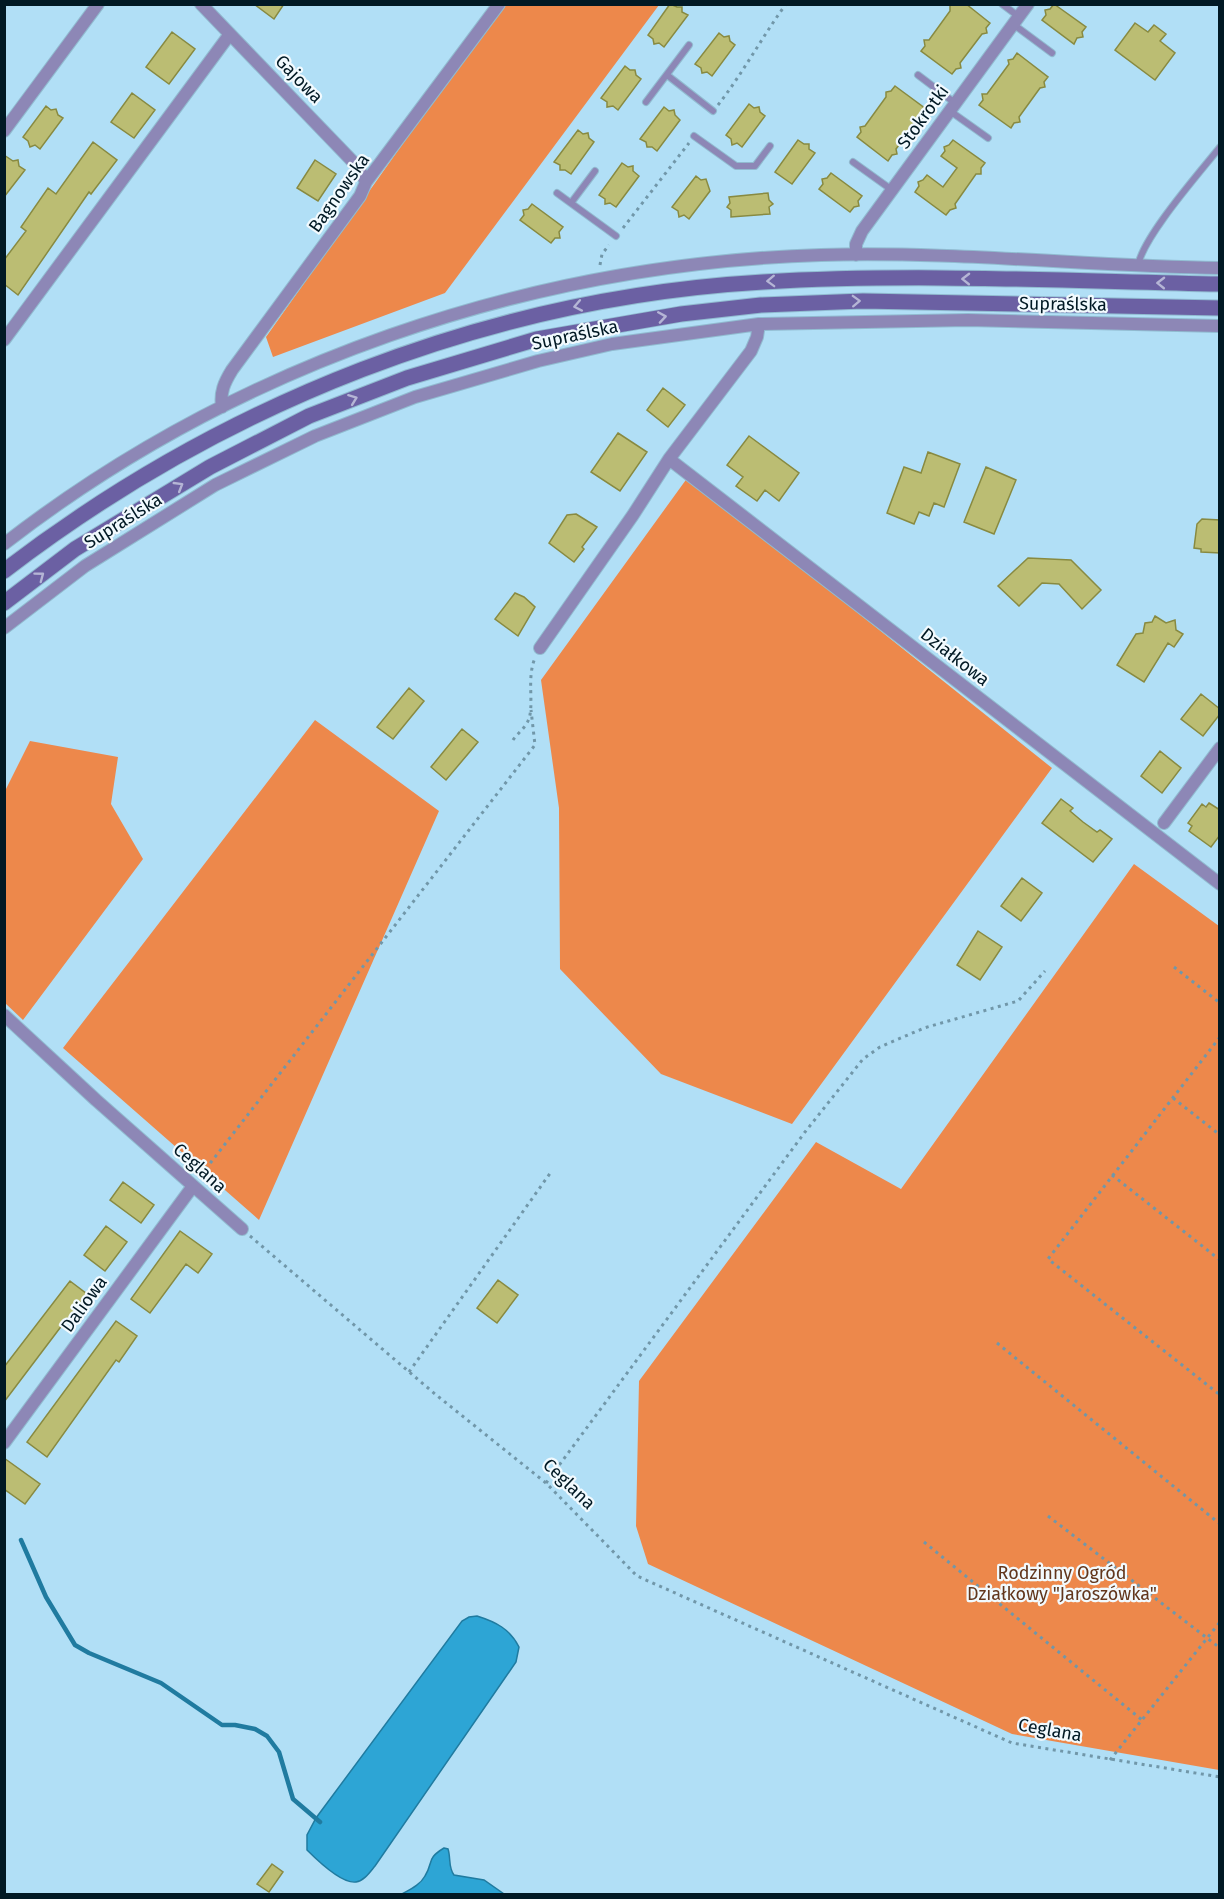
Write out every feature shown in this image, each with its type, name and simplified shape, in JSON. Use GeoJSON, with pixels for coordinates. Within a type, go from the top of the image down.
{"type":"FeatureCollection","features":[{"type":"Feature","properties":{"kind":"main road"},"geometry":{"type":"LineString","coordinates":[[4,571],[57,531],[198,444],[303,392],[399,354],[532,315],[602,301],[678,290],[760,282],[861,278],[1220,284]]}},
{"type":"Feature","properties":{"kind":"main road"},"geometry":{"type":"LineString","coordinates":[[4,603],[84,543],[210,467],[309,416],[407,378],[537,339],[608,325],[761,305],[851,301],[1220,308]]}},
{"type":"Feature","properties":{"kind":"street"},"geometry":{"type":"LineString","coordinates":[[4,131],[98,4]]}},
{"type":"Feature","properties":{"kind":"street","name":"Gajowa"},"geometry":{"type":"LineString","coordinates":[[201,4],[358,167],[366,182]]}},
{"type":"Feature","properties":{"kind":"street","name":"Bagnowska"},"geometry":{"type":"LineString","coordinates":[[222,406],[220,396],[224,383],[232,370],[360,196],[366,182],[499,4]]}},
{"type":"Feature","properties":{"kind":"street","name":"Stokrotki"},"geometry":{"type":"LineString","coordinates":[[855,255],[856,244],[862,231],[1028,4]]}},
{"type":"Feature","properties":{"kind":"street"},"geometry":{"type":"LineString","coordinates":[[4,340],[230,34]]}},
{"type":"Feature","properties":{"kind":"street"},"geometry":{"type":"LineString","coordinates":[[4,544],[46,512],[147,446],[222,406],[298,370],[398,332],[495,303],[599,279],[734,260],[823,255],[1029,258],[1138,267],[1220,268]]}},
{"type":"Feature","properties":{"kind":"street","name":"Supraślska"},"geometry":{"type":"LineString","coordinates":[[4,628],[85,566],[215,485],[315,436],[415,397],[538,361],[612,345],[759,324],[968,320],[1220,326]]}},
{"type":"Feature","properties":{"kind":"street"},"geometry":{"type":"LineString","coordinates":[[540,648],[633,515],[669,459],[751,351],[759,324]]}},
{"type":"Feature","properties":{"kind":"street","name":"Działkowa"},"geometry":{"type":"LineString","coordinates":[[669,459],[1220,884]]}},
{"type":"Feature","properties":{"kind":"street"},"geometry":{"type":"LineString","coordinates":[[1164,823],[1220,748]]}},
{"type":"Feature","properties":{"kind":"street","name":"Ceglana"},"geometry":{"type":"LineString","coordinates":[[6,1021],[242,1229]]}},
{"type":"Feature","properties":{"kind":"street","name":"Daliowa"},"geometry":{"type":"LineString","coordinates":[[4,1443],[193,1186]]}},
{"type":"Feature","properties":{"kind":"lane"},"geometry":{"type":"LineString","coordinates":[[1002,4],[1016,21],[1052,53]]}},
{"type":"Feature","properties":{"kind":"lane"},"geometry":{"type":"LineString","coordinates":[[646,102],[689,45]]}},
{"type":"Feature","properties":{"kind":"lane"},"geometry":{"type":"LineString","coordinates":[[666,75],[714,111]]}},
{"type":"Feature","properties":{"kind":"lane"},"geometry":{"type":"LineString","coordinates":[[918,75],[988,138]]}},
{"type":"Feature","properties":{"kind":"lane"},"geometry":{"type":"LineString","coordinates":[[694,136],[736,166],[755,166],[770,146]]}},
{"type":"Feature","properties":{"kind":"lane"},"geometry":{"type":"LineString","coordinates":[[1138,267],[1139,256],[1156,228],[1220,147]]}},
{"type":"Feature","properties":{"kind":"lane"},"geometry":{"type":"LineString","coordinates":[[853,162],[892,190]]}},
{"type":"Feature","properties":{"kind":"lane"},"geometry":{"type":"LineString","coordinates":[[571,203],[595,171]]}},
{"type":"Feature","properties":{"kind":"lane"},"geometry":{"type":"LineString","coordinates":[[557,193],[616,236]]}},
{"type":"Feature","properties":{"kind":"path"},"geometry":{"type":"LineString","coordinates":[[193,1186],[535,745],[530,684],[532,666],[540,648]]}},
{"type":"Feature","properties":{"kind":"path"},"geometry":{"type":"LineString","coordinates":[[513,740],[528,720],[531,710]]}},
{"type":"Feature","properties":{"kind":"path"},"geometry":{"type":"LineString","coordinates":[[1174,967],[1220,1003]]}},
{"type":"Feature","properties":{"kind":"path"},"geometry":{"type":"LineString","coordinates":[[546,1483],[805,1132],[863,1059],[880,1047],[924,1028],[1018,1001],[1045,971]]}},
{"type":"Feature","properties":{"kind":"path"},"geometry":{"type":"LineString","coordinates":[[1220,1037],[1048,1259],[1220,1395]]}},
{"type":"Feature","properties":{"kind":"path"},"geometry":{"type":"LineString","coordinates":[[1173,1098],[1220,1135]]}},
{"type":"Feature","properties":{"kind":"path"},"geometry":{"type":"LineString","coordinates":[[409,1372],[551,1172]]}},
{"type":"Feature","properties":{"kind":"path"},"geometry":{"type":"LineString","coordinates":[[1112,1175],[1220,1260]]}},
{"type":"Feature","properties":{"kind":"path","name":"Ceglana"},"geometry":{"type":"LineString","coordinates":[[242,1229],[409,1372],[546,1483],[637,1576],[1012,1743],[1220,1777]]}},
{"type":"Feature","properties":{"kind":"path"},"geometry":{"type":"LineString","coordinates":[[997,1343],[1220,1524]]}},
{"type":"Feature","properties":{"kind":"path"},"geometry":{"type":"LineString","coordinates":[[1048,1516],[1220,1648]]}},
{"type":"Feature","properties":{"kind":"path"},"geometry":{"type":"LineString","coordinates":[[924,1542],[1142,1720]]}},
{"type":"Feature","properties":{"kind":"path"},"geometry":{"type":"LineString","coordinates":[[1110,1760],[1220,1622]]}},
{"type":"Feature","properties":{"kind":"green space"},"geometry":{"type":"Polygon","coordinates":[[[501,5],[659,5],[445,293],[273,357],[266,337],[501,5]]]}},
{"type":"Feature","properties":{"kind":"green space"},"geometry":{"type":"Polygon","coordinates":[[[688,477],[1052,768],[792,1124],[661,1074],[560,969],[559,808],[541,680],[688,477]]]}},
{"type":"Feature","properties":{"kind":"green space"},"geometry":{"type":"Polygon","coordinates":[[[315,720],[439,811],[259,1220],[63,1048],[315,720]]]}},
{"type":"Feature","properties":{"kind":"green space"},"geometry":{"type":"Polygon","coordinates":[[[30,741],[118,757],[111,804],[143,859],[23,1020],[5,1003],[5,791],[30,741]]]}},
{"type":"Feature","properties":{"kind":"green space","name":"Rodzinny Ogród Działkowy \"Jaroszówka\""},"geometry":{"type":"Polygon","coordinates":[[[1134,864],[1219,926],[1219,1770],[1012,1734],[648,1564],[636,1526],[639,1381],[816,1142],[901,1189],[1134,864]]]}},
{"type":"Feature","properties":{"kind":"water"},"geometry":{"type":"Polygon","coordinates":[[[477,1616],[496,1624],[511,1635],[519,1647],[516,1662],[375,1866],[362,1880],[350,1882],[330,1870],[307,1850],[307,1835],[316,1818],[462,1621],[477,1616]]]}},
{"type":"Feature","properties":{"kind":"water"},"geometry":{"type":"Polygon","coordinates":[[[444,1848],[448,1849],[454,1875],[484,1880],[504,1894],[402,1894],[421,1882],[432,1858],[444,1848]]]}},
{"type":"Feature","properties":{"kind":"building"},"geometry":{"type":"Polygon","coordinates":[[[254,4],[284,4],[274,19],[254,4]]]}},
{"type":"Feature","properties":{"kind":"building"},"geometry":{"type":"Polygon","coordinates":[[[670,4],[682,7],[682,12],[688,15],[664,47],[659,43],[654,44],[653,39],[648,35],[670,4]]]}},
{"type":"Feature","properties":{"kind":"building"},"geometry":{"type":"Polygon","coordinates":[[[966,4],[990,23],[986,28],[987,33],[982,34],[960,63],[961,68],[956,69],[952,74],[921,51],[925,46],[924,40],[929,40],[950,11],[950,5],[966,4]]]}},
{"type":"Feature","properties":{"kind":"building"},"geometry":{"type":"Polygon","coordinates":[[[1054,4],[1086,27],[1082,32],[1083,37],[1077,38],[1074,44],[1042,20],[1046,15],[1045,10],[1050,9],[1054,4]]]}},
{"type":"Feature","properties":{"kind":"building"},"geometry":{"type":"Polygon","coordinates":[[[1135,23],[1148,32],[1154,25],[1166,34],[1160,41],[1175,53],[1155,80],[1115,50],[1135,23]]]}},
{"type":"Feature","properties":{"kind":"building"},"geometry":{"type":"Polygon","coordinates":[[[172,32],[195,49],[169,84],[146,67],[172,32]]]}},
{"type":"Feature","properties":{"kind":"building"},"geometry":{"type":"Polygon","coordinates":[[[719,33],[724,37],[729,36],[730,41],[735,45],[712,76],[707,72],[702,73],[701,68],[695,64],[719,33]]]}},
{"type":"Feature","properties":{"kind":"building"},"geometry":{"type":"Polygon","coordinates":[[[1017,53],[1048,77],[1044,82],[1045,87],[1040,88],[1019,117],[1020,122],[1014,123],[1011,128],[979,105],[983,100],[982,94],[987,94],[1009,64],[1008,60],[1013,59],[1017,53]]]}},
{"type":"Feature","properties":{"kind":"building"},"geometry":{"type":"Polygon","coordinates":[[[625,66],[630,70],[635,70],[636,75],[641,79],[618,110],[613,106],[607,107],[607,102],[601,98],[625,66]]]}},
{"type":"Feature","properties":{"kind":"building"},"geometry":{"type":"Polygon","coordinates":[[[895,86],[926,109],[922,114],[923,119],[918,120],[896,149],[897,154],[892,155],[888,161],[857,137],[861,132],[860,127],[865,126],[886,97],[886,92],[891,91],[895,86]]]}},
{"type":"Feature","properties":{"kind":"building"},"geometry":{"type":"Polygon","coordinates":[[[132,93],[155,110],[134,138],[111,122],[132,93]]]}},
{"type":"Feature","properties":{"kind":"building"},"geometry":{"type":"Polygon","coordinates":[[[749,104],[754,108],[759,107],[760,112],[765,116],[742,147],[737,143],[732,145],[731,139],[726,135],[749,104]]]}},
{"type":"Feature","properties":{"kind":"building"},"geometry":{"type":"Polygon","coordinates":[[[46,106],[51,110],[56,109],[58,115],[63,118],[40,149],[35,145],[30,147],[28,141],[23,137],[46,106]]]}},
{"type":"Feature","properties":{"kind":"building"},"geometry":{"type":"Polygon","coordinates":[[[664,107],[669,111],[674,110],[680,120],[657,151],[652,147],[647,147],[646,142],[640,139],[664,107]]]}},
{"type":"Feature","properties":{"kind":"building"},"geometry":{"type":"Polygon","coordinates":[[[578,130],[583,134],[588,133],[589,138],[594,142],[571,174],[560,170],[560,165],[554,162],[578,130]]]}},
{"type":"Feature","properties":{"kind":"building"},"geometry":{"type":"Polygon","coordinates":[[[798,140],[809,144],[809,149],[815,153],[792,184],[775,172],[798,140]]]}},
{"type":"Feature","properties":{"kind":"building"},"geometry":{"type":"Polygon","coordinates":[[[953,140],[985,163],[981,168],[981,174],[976,174],[955,204],[956,208],[950,210],[946,215],[915,192],[919,186],[918,182],[927,175],[943,187],[957,168],[941,156],[945,151],[944,147],[953,140]]]}},
{"type":"Feature","properties":{"kind":"building"},"geometry":{"type":"Polygon","coordinates":[[[93,142],[117,160],[91,194],[89,192],[18,295],[4,284],[4,260],[26,231],[21,227],[48,188],[56,194],[93,142]]]}},
{"type":"Feature","properties":{"kind":"building"},"geometry":{"type":"Polygon","coordinates":[[[4,155],[13,161],[18,160],[19,166],[25,170],[4,197],[4,155]]]}},
{"type":"Feature","properties":{"kind":"building"},"geometry":{"type":"Polygon","coordinates":[[[315,160],[336,174],[318,201],[297,188],[315,160]]]}},
{"type":"Feature","properties":{"kind":"building"},"geometry":{"type":"Polygon","coordinates":[[[622,163],[628,167],[633,166],[633,171],[639,176],[616,207],[610,203],[605,204],[605,199],[599,195],[622,163]]]}},
{"type":"Feature","properties":{"kind":"building"},"geometry":{"type":"Polygon","coordinates":[[[831,173],[862,196],[858,201],[859,206],[854,207],[850,212],[819,189],[823,184],[822,179],[827,178],[831,173]]]}},
{"type":"Feature","properties":{"kind":"building"},"geometry":{"type":"Polygon","coordinates":[[[696,176],[701,180],[706,179],[710,191],[689,219],[684,215],[679,217],[678,211],[672,207],[696,176]]]}},
{"type":"Feature","properties":{"kind":"building"},"geometry":{"type":"Polygon","coordinates":[[[768,193],[769,200],[773,204],[769,207],[770,214],[731,217],[731,210],[727,207],[730,203],[729,197],[768,193]]]}},
{"type":"Feature","properties":{"kind":"building"},"geometry":{"type":"Polygon","coordinates":[[[532,204],[563,227],[559,232],[560,238],[555,238],[551,243],[520,220],[524,215],[523,210],[528,209],[532,204]]]}},
{"type":"Feature","properties":{"kind":"building"},"geometry":{"type":"Polygon","coordinates":[[[663,388],[685,405],[668,427],[647,410],[663,388]]]}},
{"type":"Feature","properties":{"kind":"building"},"geometry":{"type":"Polygon","coordinates":[[[618,433],[647,452],[620,491],[591,472],[618,433]]]}},
{"type":"Feature","properties":{"kind":"building"},"geometry":{"type":"Polygon","coordinates":[[[749,436],[799,473],[779,501],[765,490],[757,501],[736,486],[743,477],[727,465],[749,436]]]}},
{"type":"Feature","properties":{"kind":"building"},"geometry":{"type":"Polygon","coordinates":[[[928,452],[960,464],[944,507],[934,503],[929,516],[919,512],[914,524],[887,513],[904,467],[921,473],[928,452]]]}},
{"type":"Feature","properties":{"kind":"building"},"geometry":{"type":"Polygon","coordinates":[[[986,467],[1016,480],[994,534],[964,522],[986,467]]]}},
{"type":"Feature","properties":{"kind":"building"},"geometry":{"type":"Polygon","coordinates":[[[576,514],[597,527],[574,562],[549,543],[567,515],[576,514]]]}},
{"type":"Feature","properties":{"kind":"building"},"geometry":{"type":"Polygon","coordinates":[[[1202,519],[1220,520],[1220,553],[1201,552],[1201,549],[1194,548],[1197,524],[1202,519]]]}},
{"type":"Feature","properties":{"kind":"building"},"geometry":{"type":"Polygon","coordinates":[[[1028,558],[1071,560],[1101,590],[1082,609],[1059,584],[1042,583],[1019,606],[998,586],[1028,558]]]}},
{"type":"Feature","properties":{"kind":"building"},"geometry":{"type":"Polygon","coordinates":[[[515,593],[524,597],[535,607],[518,636],[495,619],[515,593]]]}},
{"type":"Feature","properties":{"kind":"building"},"geometry":{"type":"Polygon","coordinates":[[[1155,616],[1166,623],[1175,620],[1176,630],[1183,634],[1174,647],[1168,643],[1144,682],[1117,665],[1136,634],[1143,633],[1145,623],[1152,622],[1155,616]]]}},
{"type":"Feature","properties":{"kind":"building"},"geometry":{"type":"Polygon","coordinates":[[[409,688],[424,701],[393,739],[377,727],[409,688]]]}},
{"type":"Feature","properties":{"kind":"building"},"geometry":{"type":"Polygon","coordinates":[[[1201,694],[1220,709],[1220,714],[1203,736],[1181,719],[1201,694]]]}},
{"type":"Feature","properties":{"kind":"building"},"geometry":{"type":"Polygon","coordinates":[[[462,729],[478,742],[446,780],[431,767],[462,729]]]}},
{"type":"Feature","properties":{"kind":"building"},"geometry":{"type":"Polygon","coordinates":[[[1160,751],[1181,768],[1162,793],[1141,776],[1160,751]]]}},
{"type":"Feature","properties":{"kind":"building"},"geometry":{"type":"Polygon","coordinates":[[[1061,799],[1073,808],[1070,811],[1083,822],[1112,839],[1093,862],[1042,823],[1061,799]]]}},
{"type":"Feature","properties":{"kind":"building"},"geometry":{"type":"Polygon","coordinates":[[[1209,803],[1220,810],[1220,835],[1211,847],[1189,831],[1192,826],[1188,823],[1202,804],[1206,807],[1209,803]]]}},
{"type":"Feature","properties":{"kind":"building"},"geometry":{"type":"Polygon","coordinates":[[[1022,878],[1042,893],[1021,921],[1001,906],[1022,878]]]}},
{"type":"Feature","properties":{"kind":"building"},"geometry":{"type":"Polygon","coordinates":[[[978,931],[1002,947],[980,980],[957,965],[978,931]]]}},
{"type":"Feature","properties":{"kind":"building"},"geometry":{"type":"Polygon","coordinates":[[[123,1182],[154,1205],[141,1223],[110,1200],[123,1182]]]}},
{"type":"Feature","properties":{"kind":"building"},"geometry":{"type":"Polygon","coordinates":[[[106,1226],[127,1242],[105,1271],[84,1255],[106,1226]]]}},
{"type":"Feature","properties":{"kind":"building"},"geometry":{"type":"Polygon","coordinates":[[[180,1231],[212,1254],[198,1273],[186,1264],[150,1313],[131,1299],[180,1231]]]}},
{"type":"Feature","properties":{"kind":"building"},"geometry":{"type":"Polygon","coordinates":[[[498,1280],[518,1295],[497,1323],[477,1308],[498,1280]]]}},
{"type":"Feature","properties":{"kind":"building"},"geometry":{"type":"Polygon","coordinates":[[[70,1281],[87,1294],[4,1402],[4,1367],[70,1281]]]}},
{"type":"Feature","properties":{"kind":"building"},"geometry":{"type":"Polygon","coordinates":[[[116,1321],[137,1336],[119,1362],[116,1360],[47,1457],[27,1442],[116,1321]]]}},
{"type":"Feature","properties":{"kind":"building"},"geometry":{"type":"Polygon","coordinates":[[[4,1458],[40,1484],[25,1504],[4,1489],[4,1458]]]}},
{"type":"Feature","properties":{"kind":"building"},"geometry":{"type":"Polygon","coordinates":[[[272,1864],[283,1872],[269,1892],[257,1884],[272,1864]]]}},
{"type":"Feature","properties":{"kind":"waterway"},"geometry":{"type":"LineString","coordinates":[[21,1540],[46,1597],[75,1645],[161,1683],[222,1725],[255,1729],[267,1736],[279,1752],[293,1799],[320,1822]]}}]}
